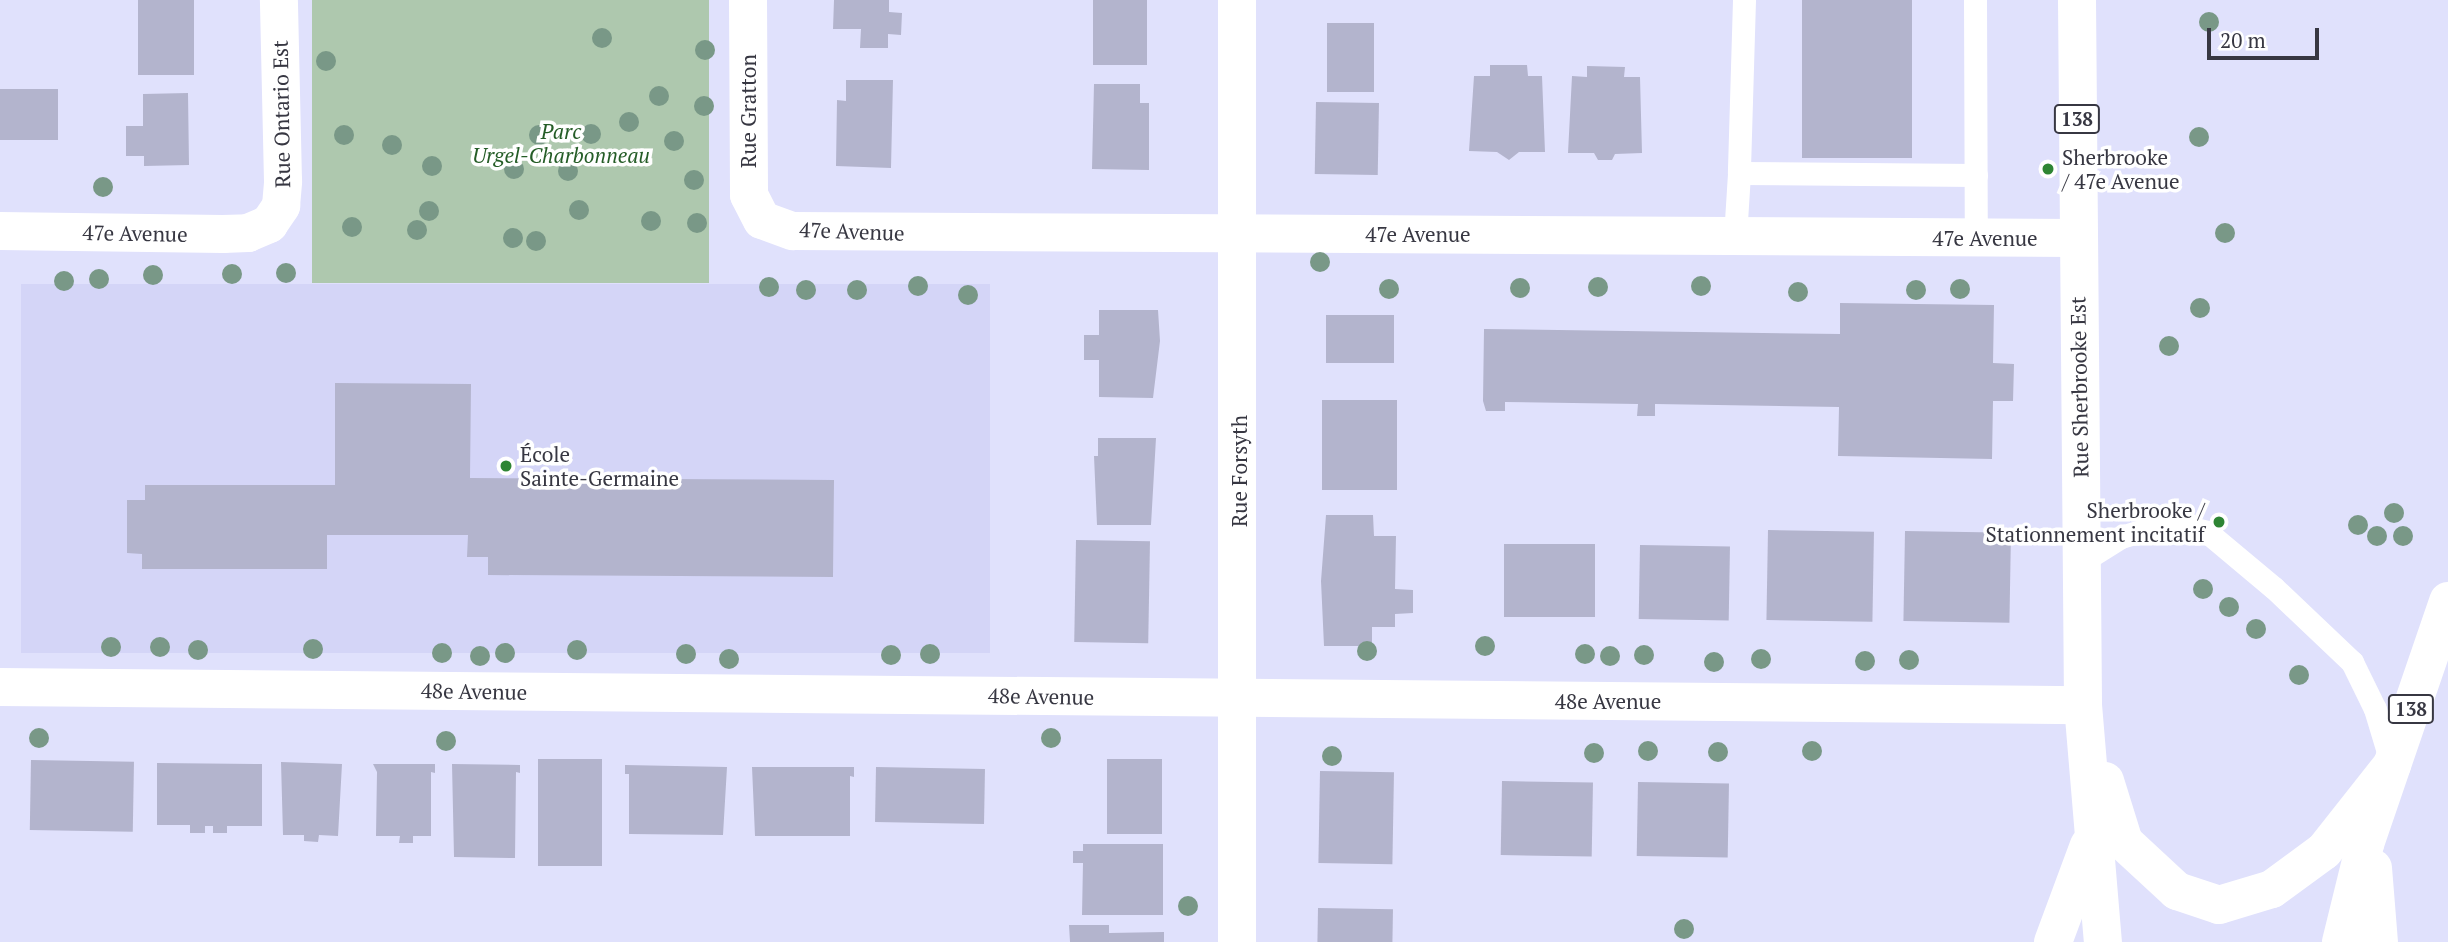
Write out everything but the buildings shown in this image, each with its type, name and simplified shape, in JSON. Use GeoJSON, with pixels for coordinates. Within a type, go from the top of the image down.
{"type":"FeatureCollection","features":[{"type":"Feature","properties":{"kind":"street","name":"Rue Ontario Est"},"geometry":{"type":"LineString","coordinates":[[269,224],[281,206],[283,181],[279,0]]}},
{"type":"Feature","properties":{"kind":"street","name":"Rue Gratton"},"geometry":{"type":"LineString","coordinates":[[748,0],[747,164],[749,195],[762,220]]}},
{"type":"Feature","properties":{"kind":"street","name":"Rue Forsyth"},"geometry":{"type":"LineString","coordinates":[[1237,0],[1237,942]]}},
{"type":"Feature","properties":{"kind":"street","name":"Rue Sherbrooke Est"},"geometry":{"type":"LineString","coordinates":[[2077,0],[2083,705],[2103,942]]}},
{"type":"Feature","properties":{"kind":"street","name":"47e Avenue"},"geometry":{"type":"LineString","coordinates":[[762,220],[793,231],[829,233],[2077,238]]}},
{"type":"Feature","properties":{"kind":"street","name":"47e Avenue"},"geometry":{"type":"LineString","coordinates":[[0,231],[223,234],[248,233],[269,224]]}},
{"type":"Feature","properties":{"kind":"street","name":"138"},"geometry":{"type":"LineString","coordinates":[[2341,942],[2374,817],[2392,765],[2437,674],[2448,601]]}},
{"type":"Feature","properties":{"kind":"street","name":"48e Avenue"},"geometry":{"type":"LineString","coordinates":[[0,687],[2083,705]]}},
{"type":"Feature","properties":{"kind":"street"},"geometry":{"type":"LineString","coordinates":[[2083,705],[2124,842],[2177,891],[2219,905],[2272,889],[2324,851],[2392,765]]}},
{"type":"Feature","properties":{"kind":"street"},"geometry":{"type":"LineString","coordinates":[[2374,817],[2373,869],[2379,942]]}},
{"type":"Feature","properties":{"kind":"street"},"geometry":{"type":"LineString","coordinates":[[2053,942],[2093,834]]}},
{"type":"Feature","properties":{"kind":"lane"},"geometry":{"type":"LineString","coordinates":[[1735,237],[1744,0]]}},
{"type":"Feature","properties":{"kind":"lane"},"geometry":{"type":"LineString","coordinates":[[1975,0],[1976,239]]}},
{"type":"Feature","properties":{"kind":"lane"},"geometry":{"type":"LineString","coordinates":[[1739,173],[1976,175]]}},
{"type":"Feature","properties":{"kind":"lane"},"geometry":{"type":"LineString","coordinates":[[2081,562],[2121,537],[2150,528],[2179,524],[2207,532],[2305,616],[2352,662],[2375,709],[2392,765]]}},
{"type":"Feature","properties":{"kind":"shaded area","name":"École Sainte-Germaine"},"geometry":{"type":"Polygon","coordinates":[[[21,284],[990,284],[990,653],[21,653],[21,284]]]}},
{"type":"Feature","properties":{"kind":"green space","name":"Parc Urgel-Charbonneau"},"geometry":{"type":"Polygon","coordinates":[[[312,0],[709,0],[709,283],[312,283],[312,0]]]}},
{"type":"Feature","properties":{"kind":"place","name":"Sherbrooke / 47e Avenue"},"geometry":{"type":"Point","coordinates":[2048,169]}},
{"type":"Feature","properties":{"kind":"place","name":"École Sainte-Germaine"},"geometry":{"type":"Point","coordinates":[506,466]}},
{"type":"Feature","properties":{"kind":"place","name":"Sherbrooke / Stationnement incitatif"},"geometry":{"type":"Point","coordinates":[2219,522]}}]}
